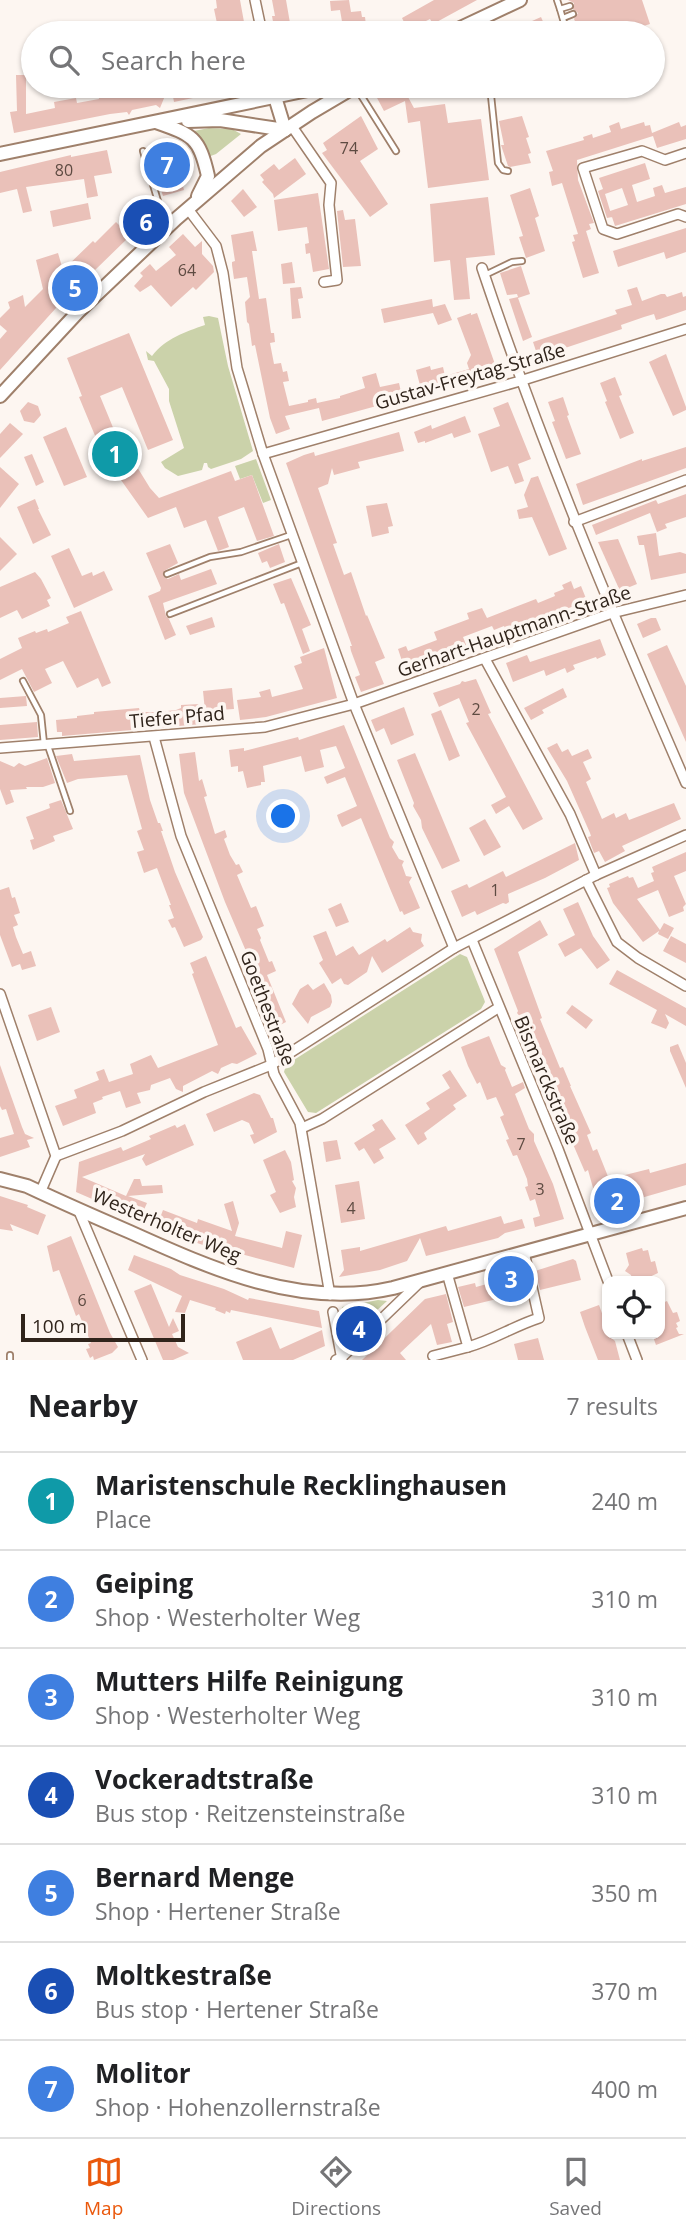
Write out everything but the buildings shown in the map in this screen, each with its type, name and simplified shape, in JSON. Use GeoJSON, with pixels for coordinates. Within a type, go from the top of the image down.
{"type":"FeatureCollection","features":[{"type":"Feature","properties":{"kind":"main road"},"geometry":{"type":"LineString","coordinates":[[476,21],[520,0]]}},
{"type":"Feature","properties":{"kind":"main road"},"geometry":{"type":"LineString","coordinates":[[0,155],[156,122],[250,98]]}},
{"type":"Feature","properties":{"kind":"main road"},"geometry":{"type":"LineString","coordinates":[[276,98],[288,128]]}},
{"type":"Feature","properties":{"kind":"main road"},"geometry":{"type":"LineString","coordinates":[[0,396],[78,312],[170,224],[261,146],[336,98]]}},
{"type":"Feature","properties":{"kind":"main road"},"geometry":{"type":"LineString","coordinates":[[156,122],[220,120],[288,128]]}},
{"type":"Feature","properties":{"kind":"main road"},"geometry":{"type":"LineString","coordinates":[[156,122],[189,134],[199,146],[208,176],[188,209]]}},
{"type":"Feature","properties":{"kind":"main road","name":"Westerholter Weg"},"geometry":{"type":"LineString","coordinates":[[0,1179],[40,1193],[213,1268],[274,1286],[330,1295],[371,1293],[686,1208]]}},
{"type":"Feature","properties":{"kind":"street"},"geometry":{"type":"LineString","coordinates":[[256,0],[260,21]]}},
{"type":"Feature","properties":{"kind":"street"},"geometry":{"type":"LineString","coordinates":[[288,128],[331,183],[329,205],[337,280],[324,282]]}},
{"type":"Feature","properties":{"kind":"street"},"geometry":{"type":"LineString","coordinates":[[686,153],[665,160],[642,151],[583,168],[603,229],[617,234],[678,214],[686,218]]}},
{"type":"Feature","properties":{"kind":"street"},"geometry":{"type":"LineString","coordinates":[[188,209],[216,246],[223,274],[237,368],[263,454],[354,704],[454,948]]}},
{"type":"Feature","properties":{"kind":"street"},"geometry":{"type":"LineString","coordinates":[[483,272],[520,380],[574,522],[686,783]]}},
{"type":"Feature","properties":{"kind":"street","name":"Gustav-Freytag-Straße"},"geometry":{"type":"LineString","coordinates":[[263,454],[686,329]]}},
{"type":"Feature","properties":{"kind":"street"},"geometry":{"type":"LineString","coordinates":[[574,522],[686,481]]}},
{"type":"Feature","properties":{"kind":"street","name":"Gerhart-Hauptmann-Straße"},"geometry":{"type":"LineString","coordinates":[[354,704],[612,613],[686,595]]}},
{"type":"Feature","properties":{"kind":"street"},"geometry":{"type":"LineString","coordinates":[[485,659],[570,814],[596,875]]}},
{"type":"Feature","properties":{"kind":"street","name":"Tiefer Pfad"},"geometry":{"type":"LineString","coordinates":[[0,748],[265,727],[354,704]]}},
{"type":"Feature","properties":{"kind":"street","name":"Goethestraße"},"geometry":{"type":"LineString","coordinates":[[154,737],[181,836],[268,1049],[271,1065],[302,1128],[330,1295]]}},
{"type":"Feature","properties":{"kind":"street"},"geometry":{"type":"LineString","coordinates":[[56,1156],[122,1131],[204,1092],[271,1065],[454,948],[596,875],[686,835]]}},
{"type":"Feature","properties":{"kind":"street"},"geometry":{"type":"LineString","coordinates":[[586,880],[617,942],[638,958],[686,986]]}},
{"type":"Feature","properties":{"kind":"street","name":"Bismarckstraße"},"geometry":{"type":"LineString","coordinates":[[471,940],[524,1066],[606,1276]]}},
{"type":"Feature","properties":{"kind":"street"},"geometry":{"type":"LineString","coordinates":[[0,994],[56,1156],[40,1193]]}},
{"type":"Feature","properties":{"kind":"street"},"geometry":{"type":"LineString","coordinates":[[302,1128],[322,1119],[498,1008]]}},
{"type":"Feature","properties":{"kind":"street"},"geometry":{"type":"LineString","coordinates":[[78,1209],[142,1360]]}},
{"type":"Feature","properties":{"kind":"street"},"geometry":{"type":"LineString","coordinates":[[433,1356],[489,1341],[517,1325],[539,1318],[524,1252]]}},
{"type":"Feature","properties":{"kind":"street"},"geometry":{"type":"LineString","coordinates":[[447,1273],[468,1347]]}},
{"type":"Feature","properties":{"kind":"street"},"geometry":{"type":"LineString","coordinates":[[339,1359],[422,1280]]}},
{"type":"Feature","properties":{"kind":"street"},"geometry":{"type":"LineString","coordinates":[[332,1312],[339,1359]]}},
{"type":"Feature","properties":{"kind":"street"},"geometry":{"type":"LineString","coordinates":[[629,1339],[637,1360]]}},
{"type":"Feature","properties":{"kind":"lane"},"geometry":{"type":"LineString","coordinates":[[557,0],[564,21]]}},
{"type":"Feature","properties":{"kind":"lane"},"geometry":{"type":"LineString","coordinates":[[560,9],[570,6]]}},
{"type":"Feature","properties":{"kind":"lane"},"geometry":{"type":"LineString","coordinates":[[563,18],[573,14]]}},
{"type":"Feature","properties":{"kind":"lane"},"geometry":{"type":"LineString","coordinates":[[363,98],[396,151]]}},
{"type":"Feature","properties":{"kind":"lane"},"geometry":{"type":"LineString","coordinates":[[491,98],[498,163],[503,170],[508,171]]}},
{"type":"Feature","properties":{"kind":"lane"},"geometry":{"type":"LineString","coordinates":[[143,151],[160,208],[170,224]]}},
{"type":"Feature","properties":{"kind":"lane"},"geometry":{"type":"LineString","coordinates":[[483,272],[522,261]]}},
{"type":"Feature","properties":{"kind":"lane"},"geometry":{"type":"LineString","coordinates":[[167,574],[210,557],[241,552],[292,534]]}},
{"type":"Feature","properties":{"kind":"lane"},"geometry":{"type":"LineString","coordinates":[[170,614],[303,563]]}},
{"type":"Feature","properties":{"kind":"lane"},"geometry":{"type":"LineString","coordinates":[[23,681],[41,715],[46,745],[70,811]]}},
{"type":"Feature","properties":{"kind":"green space"},"geometry":{"type":"Polygon","coordinates":[[[209,128],[232,129],[241,134],[216,154],[208,157],[203,143],[194,131],[209,128]]]}},
{"type":"Feature","properties":{"kind":"green space"},"geometry":{"type":"Polygon","coordinates":[[[203,317],[218,318],[228,366],[253,451],[241,459],[211,469],[204,463],[202,470],[178,476],[161,462],[184,448],[169,401],[169,389],[154,361],[148,360],[146,351],[152,356],[170,340],[205,325],[203,317]]]}},
{"type":"Feature","properties":{"kind":"green space"},"geometry":{"type":"Polygon","coordinates":[[[256,459],[271,500],[263,503],[252,475],[240,479],[235,466],[256,459]]]}},
{"type":"Feature","properties":{"kind":"green space"},"geometry":{"type":"Polygon","coordinates":[[[460,954],[467,957],[484,999],[481,1009],[316,1113],[308,1112],[284,1072],[286,1065],[460,954]]]}},
{"type":"Feature","properties":{"kind":"green space"},"geometry":{"type":"Polygon","coordinates":[[[378,1300],[387,1301],[348,1337],[342,1307],[378,1300]]]}},
{"type":"Feature","properties":{"kind":"place","name":"Molitor"},"geometry":{"type":"Point","coordinates":[167,165]}},
{"type":"Feature","properties":{"kind":"place","name":"Moltkestraße"},"geometry":{"type":"Point","coordinates":[146,222]}},
{"type":"Feature","properties":{"kind":"place","name":"Bernard Menge"},"geometry":{"type":"Point","coordinates":[75,288]}},
{"type":"Feature","properties":{"kind":"place","name":"Maristenschule Recklinghausen"},"geometry":{"type":"Point","coordinates":[115,454]}},
{"type":"Feature","properties":{"kind":"place","name":"Geiping"},"geometry":{"type":"Point","coordinates":[617,1201]}},
{"type":"Feature","properties":{"kind":"place","name":"Mutters Hilfe Reinigung"},"geometry":{"type":"Point","coordinates":[511,1279]}},
{"type":"Feature","properties":{"kind":"place","name":"Vockeradtstraße"},"geometry":{"type":"Point","coordinates":[359,1329]}}]}
